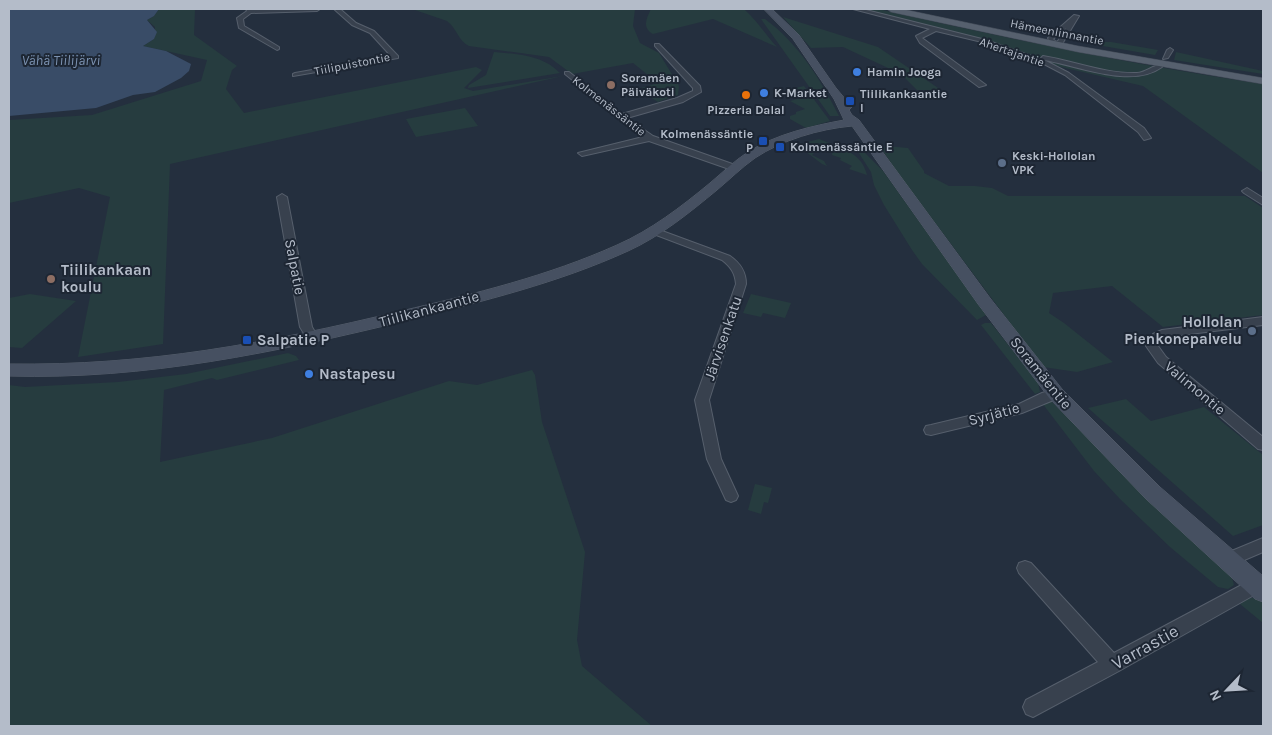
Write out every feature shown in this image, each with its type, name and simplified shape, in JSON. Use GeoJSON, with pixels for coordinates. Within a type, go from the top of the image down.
{"type":"FeatureCollection","features":[{"type":"Feature","properties":{"kind":"main road","name":"Hämeenlinnantie"},"geometry":{"type":"LineString","coordinates":[[891,9],[1055,42],[1222,72]]}},
{"type":"Feature","properties":{"kind":"main road","name":"Hämeenlinnantie"},"geometry":{"type":"LineString","coordinates":[[908,9],[1055,42]]}},
{"type":"Feature","properties":{"kind":"main road"},"geometry":{"type":"LineString","coordinates":[[1222,72],[1263,76]]}},
{"type":"Feature","properties":{"kind":"main road"},"geometry":{"type":"LineString","coordinates":[[1222,72],[1263,81]]}},
{"type":"Feature","properties":{"kind":"street"},"geometry":{"type":"LineString","coordinates":[[277,48],[241,27],[240,18],[250,10],[317,9]]}},
{"type":"Feature","properties":{"kind":"street","name":"Tiilipuistontie"},"geometry":{"type":"LineString","coordinates":[[295,75],[396,57],[372,32],[352,23],[337,9]]}},
{"type":"Feature","properties":{"kind":"street","name":"Soramäentie"},"geometry":{"type":"LineString","coordinates":[[759,9],[812,61]]}},
{"type":"Feature","properties":{"kind":"street","name":"Soramäentie"},"geometry":{"type":"LineString","coordinates":[[768,9],[796,37],[839,100],[847,117],[858,125],[984,301],[1056,394],[1153,493],[1260,588]]}},
{"type":"Feature","properties":{"kind":"street","name":"Ahertajantie"},"geometry":{"type":"LineString","coordinates":[[856,9],[984,42],[1033,58],[1066,74],[1141,130],[1147,138]]}},
{"type":"Feature","properties":{"kind":"street"},"geometry":{"type":"LineString","coordinates":[[1055,42],[1082,9]]}},
{"type":"Feature","properties":{"kind":"street"},"geometry":{"type":"LineString","coordinates":[[1055,42],[1076,16]]}},
{"type":"Feature","properties":{"kind":"street"},"geometry":{"type":"LineString","coordinates":[[934,29],[918,37],[922,42],[982,85]]}},
{"type":"Feature","properties":{"kind":"street"},"geometry":{"type":"LineString","coordinates":[[622,117],[680,100],[697,92],[697,88],[657,45]]}},
{"type":"Feature","properties":{"kind":"street"},"geometry":{"type":"LineString","coordinates":[[1033,58],[1052,59],[1123,74],[1149,74],[1155,72],[1170,50]]}},
{"type":"Feature","properties":{"kind":"street","name":"Kolmenässäntie"},"geometry":{"type":"LineString","coordinates":[[567,73],[650,138],[735,168]]}},
{"type":"Feature","properties":{"kind":"street","name":"Tiilikankaantie"},"geometry":{"type":"LineString","coordinates":[[9,370],[51,371],[139,366],[218,355],[428,310],[524,283],[597,258],[654,232],[683,212],[753,154],[770,145],[811,132],[858,125]]}},
{"type":"Feature","properties":{"kind":"street"},"geometry":{"type":"LineString","coordinates":[[582,153],[650,138]]}},
{"type":"Feature","properties":{"kind":"street"},"geometry":{"type":"LineString","coordinates":[[1247,191],[1263,202]]}},
{"type":"Feature","properties":{"kind":"street","name":"Salpatie"},"geometry":{"type":"LineString","coordinates":[[282,197],[306,327],[312,336]]}},
{"type":"Feature","properties":{"kind":"street","name":"Järvisenkatu"},"geometry":{"type":"LineString","coordinates":[[654,232],[726,258],[741,273],[741,284],[702,400],[714,459],[731,496]]}},
{"type":"Feature","properties":{"kind":"street","name":"Valimontie"},"geometry":{"type":"LineString","coordinates":[[1263,322],[1162,334],[1157,337],[1152,346],[1162,360],[1263,445]]}},
{"type":"Feature","properties":{"kind":"street","name":"Syrjätie"},"geometry":{"type":"LineString","coordinates":[[931,430],[1022,408],[1056,394]]}},
{"type":"Feature","properties":{"kind":"street"},"geometry":{"type":"LineString","coordinates":[[1228,560],[1238,554],[1263,545]]}},
{"type":"Feature","properties":{"kind":"street"},"geometry":{"type":"LineString","coordinates":[[1025,568],[1113,665]]}},
{"type":"Feature","properties":{"kind":"street","name":"Varrastie"},"geometry":{"type":"LineString","coordinates":[[1033,707],[1260,588]]}},
{"type":"Feature","properties":{"kind":"green space"},"geometry":{"type":"Polygon","coordinates":[[[159,9],[195,9],[194,35],[237,66],[232,70],[226,89],[244,113],[476,67],[482,70],[464,88],[473,91],[563,76],[170,164],[163,344],[78,357],[110,197],[79,188],[9,203],[9,120],[92,115],[201,81],[207,60],[143,46],[154,39],[155,27],[147,20],[154,16],[159,9]]]}},
{"type":"Feature","properties":{"kind":"green space"},"geometry":{"type":"Polygon","coordinates":[[[412,9],[635,9],[633,26],[640,43],[659,53],[679,86],[678,95],[658,102],[638,89],[658,83],[633,63],[572,74],[549,57],[469,46],[462,41],[447,21],[412,9]]]}},
{"type":"Feature","properties":{"kind":"green space"},"geometry":{"type":"Polygon","coordinates":[[[651,9],[745,10],[777,47],[713,19],[653,34],[646,26],[651,9]]]}},
{"type":"Feature","properties":{"kind":"green space"},"geometry":{"type":"Polygon","coordinates":[[[856,9],[878,9],[1070,50],[1263,84],[1263,173],[1143,86],[1061,67],[981,39],[856,9]]]}},
{"type":"Feature","properties":{"kind":"green space"},"geometry":{"type":"Polygon","coordinates":[[[783,17],[878,47],[941,90],[917,90],[901,74],[843,47],[811,48],[783,17]]]}},
{"type":"Feature","properties":{"kind":"green space"},"geometry":{"type":"Polygon","coordinates":[[[761,19],[765,19],[788,39],[808,63],[839,116],[830,116],[761,19]]]}},
{"type":"Feature","properties":{"kind":"green space"},"geometry":{"type":"Polygon","coordinates":[[[1096,42],[1111,42],[1158,50],[1155,55],[1097,45],[1096,42]]]}},
{"type":"Feature","properties":{"kind":"green space"},"geometry":{"type":"Polygon","coordinates":[[[494,52],[530,56],[546,62],[560,73],[468,88],[469,85],[486,75],[494,52]]]}},
{"type":"Feature","properties":{"kind":"green space"},"geometry":{"type":"Polygon","coordinates":[[[1176,52],[1263,71],[1263,74],[1174,60],[1176,52]]]}},
{"type":"Feature","properties":{"kind":"green space"},"geometry":{"type":"Polygon","coordinates":[[[804,86],[830,121],[806,128],[790,119],[790,116],[796,114],[796,112],[805,109],[790,101],[804,97],[796,88],[804,86]]]}},
{"type":"Feature","properties":{"kind":"green space"},"geometry":{"type":"Polygon","coordinates":[[[465,108],[478,126],[416,137],[406,119],[465,108]]]}},
{"type":"Feature","properties":{"kind":"green space"},"geometry":{"type":"Polygon","coordinates":[[[819,139],[849,151],[860,161],[867,175],[849,169],[852,166],[840,160],[841,158],[832,155],[833,150],[822,147],[823,143],[803,145],[807,146],[805,150],[814,153],[812,155],[824,161],[827,166],[797,145],[819,139]]]}},
{"type":"Feature","properties":{"kind":"green space"},"geometry":{"type":"Polygon","coordinates":[[[886,146],[908,148],[924,173],[949,186],[992,188],[1008,196],[1245,196],[1263,208],[1263,315],[1163,327],[1112,286],[1053,293],[1049,313],[1113,362],[1077,372],[1043,367],[895,169],[883,151],[883,148],[886,146]]]}},
{"type":"Feature","properties":{"kind":"green space"},"geometry":{"type":"Polygon","coordinates":[[[855,147],[863,151],[883,171],[986,315],[977,320],[922,264],[884,205],[874,185],[871,172],[855,147]]]}},
{"type":"Feature","properties":{"kind":"green space"},"geometry":{"type":"Polygon","coordinates":[[[30,294],[76,301],[22,348],[9,347],[9,298],[30,294]]]}},
{"type":"Feature","properties":{"kind":"green space"},"geometry":{"type":"Polygon","coordinates":[[[751,294],[791,303],[785,318],[763,313],[761,317],[743,313],[751,294]]]}},
{"type":"Feature","properties":{"kind":"green space"},"geometry":{"type":"Polygon","coordinates":[[[991,323],[1038,383],[1040,392],[1035,394],[981,325],[991,323]]]}},
{"type":"Feature","properties":{"kind":"green space"},"geometry":{"type":"Polygon","coordinates":[[[288,353],[296,356],[299,360],[217,380],[212,378],[164,390],[160,462],[272,438],[449,381],[477,385],[532,370],[535,375],[542,422],[585,552],[577,640],[582,666],[652,726],[9,726],[9,385],[25,387],[118,382],[186,374],[288,353]]]}},
{"type":"Feature","properties":{"kind":"green space"},"geometry":{"type":"Polygon","coordinates":[[[1126,399],[1151,421],[1204,407],[1263,455],[1263,525],[1233,536],[1088,408],[1126,399]]]}},
{"type":"Feature","properties":{"kind":"green space"},"geometry":{"type":"Polygon","coordinates":[[[1050,400],[1158,509],[1231,574],[1234,585],[1228,589],[1218,587],[1170,547],[1120,499],[1094,471],[1042,403],[1050,400]]]}},
{"type":"Feature","properties":{"kind":"green space"},"geometry":{"type":"Polygon","coordinates":[[[755,484],[772,488],[768,503],[764,502],[761,514],[748,510],[755,484]]]}},
{"type":"Feature","properties":{"kind":"green space"},"geometry":{"type":"Polygon","coordinates":[[[1248,598],[1256,598],[1263,603],[1263,623],[1240,604],[1248,598]]]}},
{"type":"Feature","properties":{"kind":"water","name":"Vähä Tiilijärvi"},"geometry":{"type":"Polygon","coordinates":[[[9,9],[159,9],[154,16],[147,20],[157,32],[154,39],[143,46],[166,51],[191,64],[189,71],[181,78],[155,92],[133,95],[96,108],[9,116],[9,9]]]}},
{"type":"Feature","properties":{"kind":"place","name":"Hamin Jooga"},"geometry":{"type":"Point","coordinates":[857,72]}},
{"type":"Feature","properties":{"kind":"place","name":"Soramäen Päiväkoti"},"geometry":{"type":"Point","coordinates":[611,85]}},
{"type":"Feature","properties":{"kind":"place","name":"K-Market"},"geometry":{"type":"Point","coordinates":[764,93]}},
{"type":"Feature","properties":{"kind":"place","name":"Pizzeria Dalal"},"geometry":{"type":"Point","coordinates":[746,95]}},
{"type":"Feature","properties":{"kind":"place","name":"Tiilikankaantie I"},"geometry":{"type":"Point","coordinates":[850,101]}},
{"type":"Feature","properties":{"kind":"place","name":"Kolmenässäntie P"},"geometry":{"type":"Point","coordinates":[763,141]}},
{"type":"Feature","properties":{"kind":"place","name":"Kolmenässäntie E"},"geometry":{"type":"Point","coordinates":[780,147]}},
{"type":"Feature","properties":{"kind":"place","name":"Keski-Hollolan VPK"},"geometry":{"type":"Point","coordinates":[1002,163]}},
{"type":"Feature","properties":{"kind":"place","name":"Tiilikankaan koulu"},"geometry":{"type":"Point","coordinates":[51,279]}},
{"type":"Feature","properties":{"kind":"place","name":"Hollolan Pienkonepalvelu"},"geometry":{"type":"Point","coordinates":[1252,331]}},
{"type":"Feature","properties":{"kind":"place","name":"Salpatie P"},"geometry":{"type":"Point","coordinates":[247,340]}},
{"type":"Feature","properties":{"kind":"place","name":"Nastapesu"},"geometry":{"type":"Point","coordinates":[309,374]}}]}
